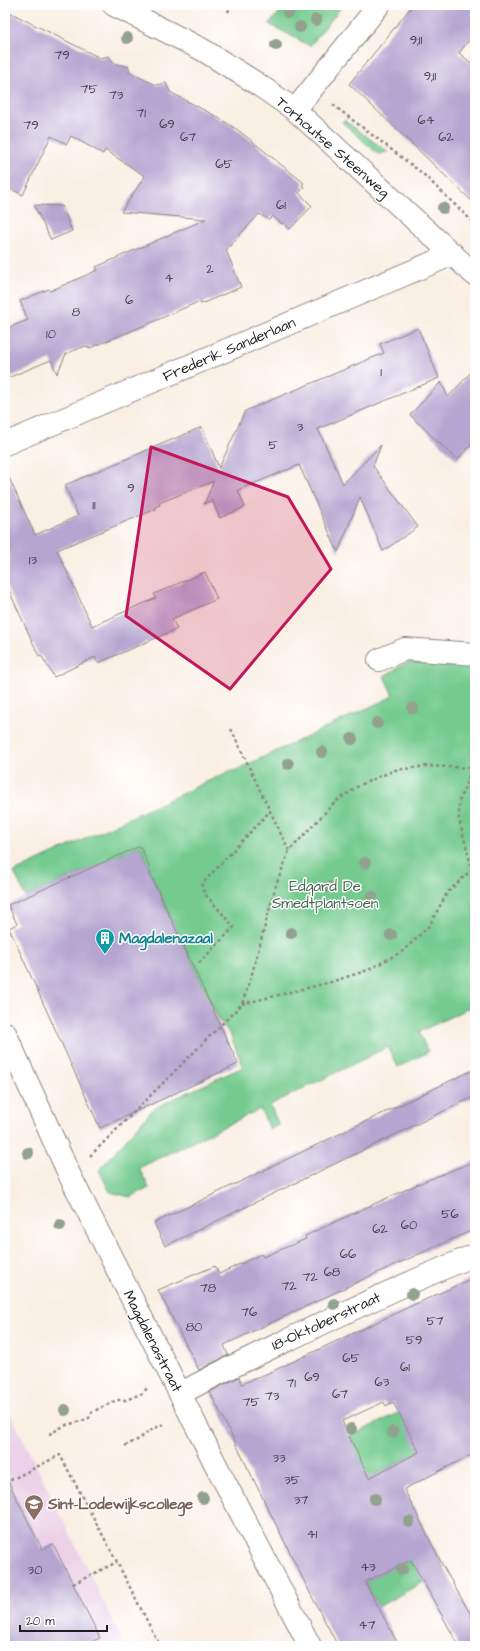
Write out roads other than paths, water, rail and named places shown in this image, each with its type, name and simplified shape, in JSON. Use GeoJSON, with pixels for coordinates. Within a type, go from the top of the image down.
{"type":"FeatureCollection","features":[{"type":"Feature","properties":{"kind":"street","name":"Torhoutse Steenweg"},"geometry":{"type":"LineString","coordinates":[[114,5],[203,50],[256,83],[295,110],[475,275]]}},
{"type":"Feature","properties":{"kind":"street"},"geometry":{"type":"LineString","coordinates":[[295,110],[380,5]]}},
{"type":"Feature","properties":{"kind":"street","name":"Frederik Sanderlaan"},"geometry":{"type":"LineString","coordinates":[[5,444],[453,254]]}},
{"type":"Feature","properties":{"kind":"street"},"geometry":{"type":"LineString","coordinates":[[379,660],[405,649],[475,654]]}},
{"type":"Feature","properties":{"kind":"street","name":"Magdalenastraat"},"geometry":{"type":"LineString","coordinates":[[5,1033],[70,1176],[310,1646]]}},
{"type":"Feature","properties":{"kind":"street","name":"18-Oktoberstraat"},"geometry":{"type":"LineString","coordinates":[[180,1394],[216,1374],[407,1283],[475,1255]]}},
{"type":"Feature","properties":{"kind":"place","name":"Magdalenazaal"},"geometry":{"type":"Point","coordinates":[105,955]}},
{"type":"Feature","properties":{"kind":"place","name":"Sint-Lodewijkscollege"},"geometry":{"type":"Point","coordinates":[34,1521]}},
{"type":"Feature","properties":{"kind":"park label","name":"Edgard De Smedtplantsoen"},"geometry":{"type":"Point","coordinates":[325,894]}}]}
